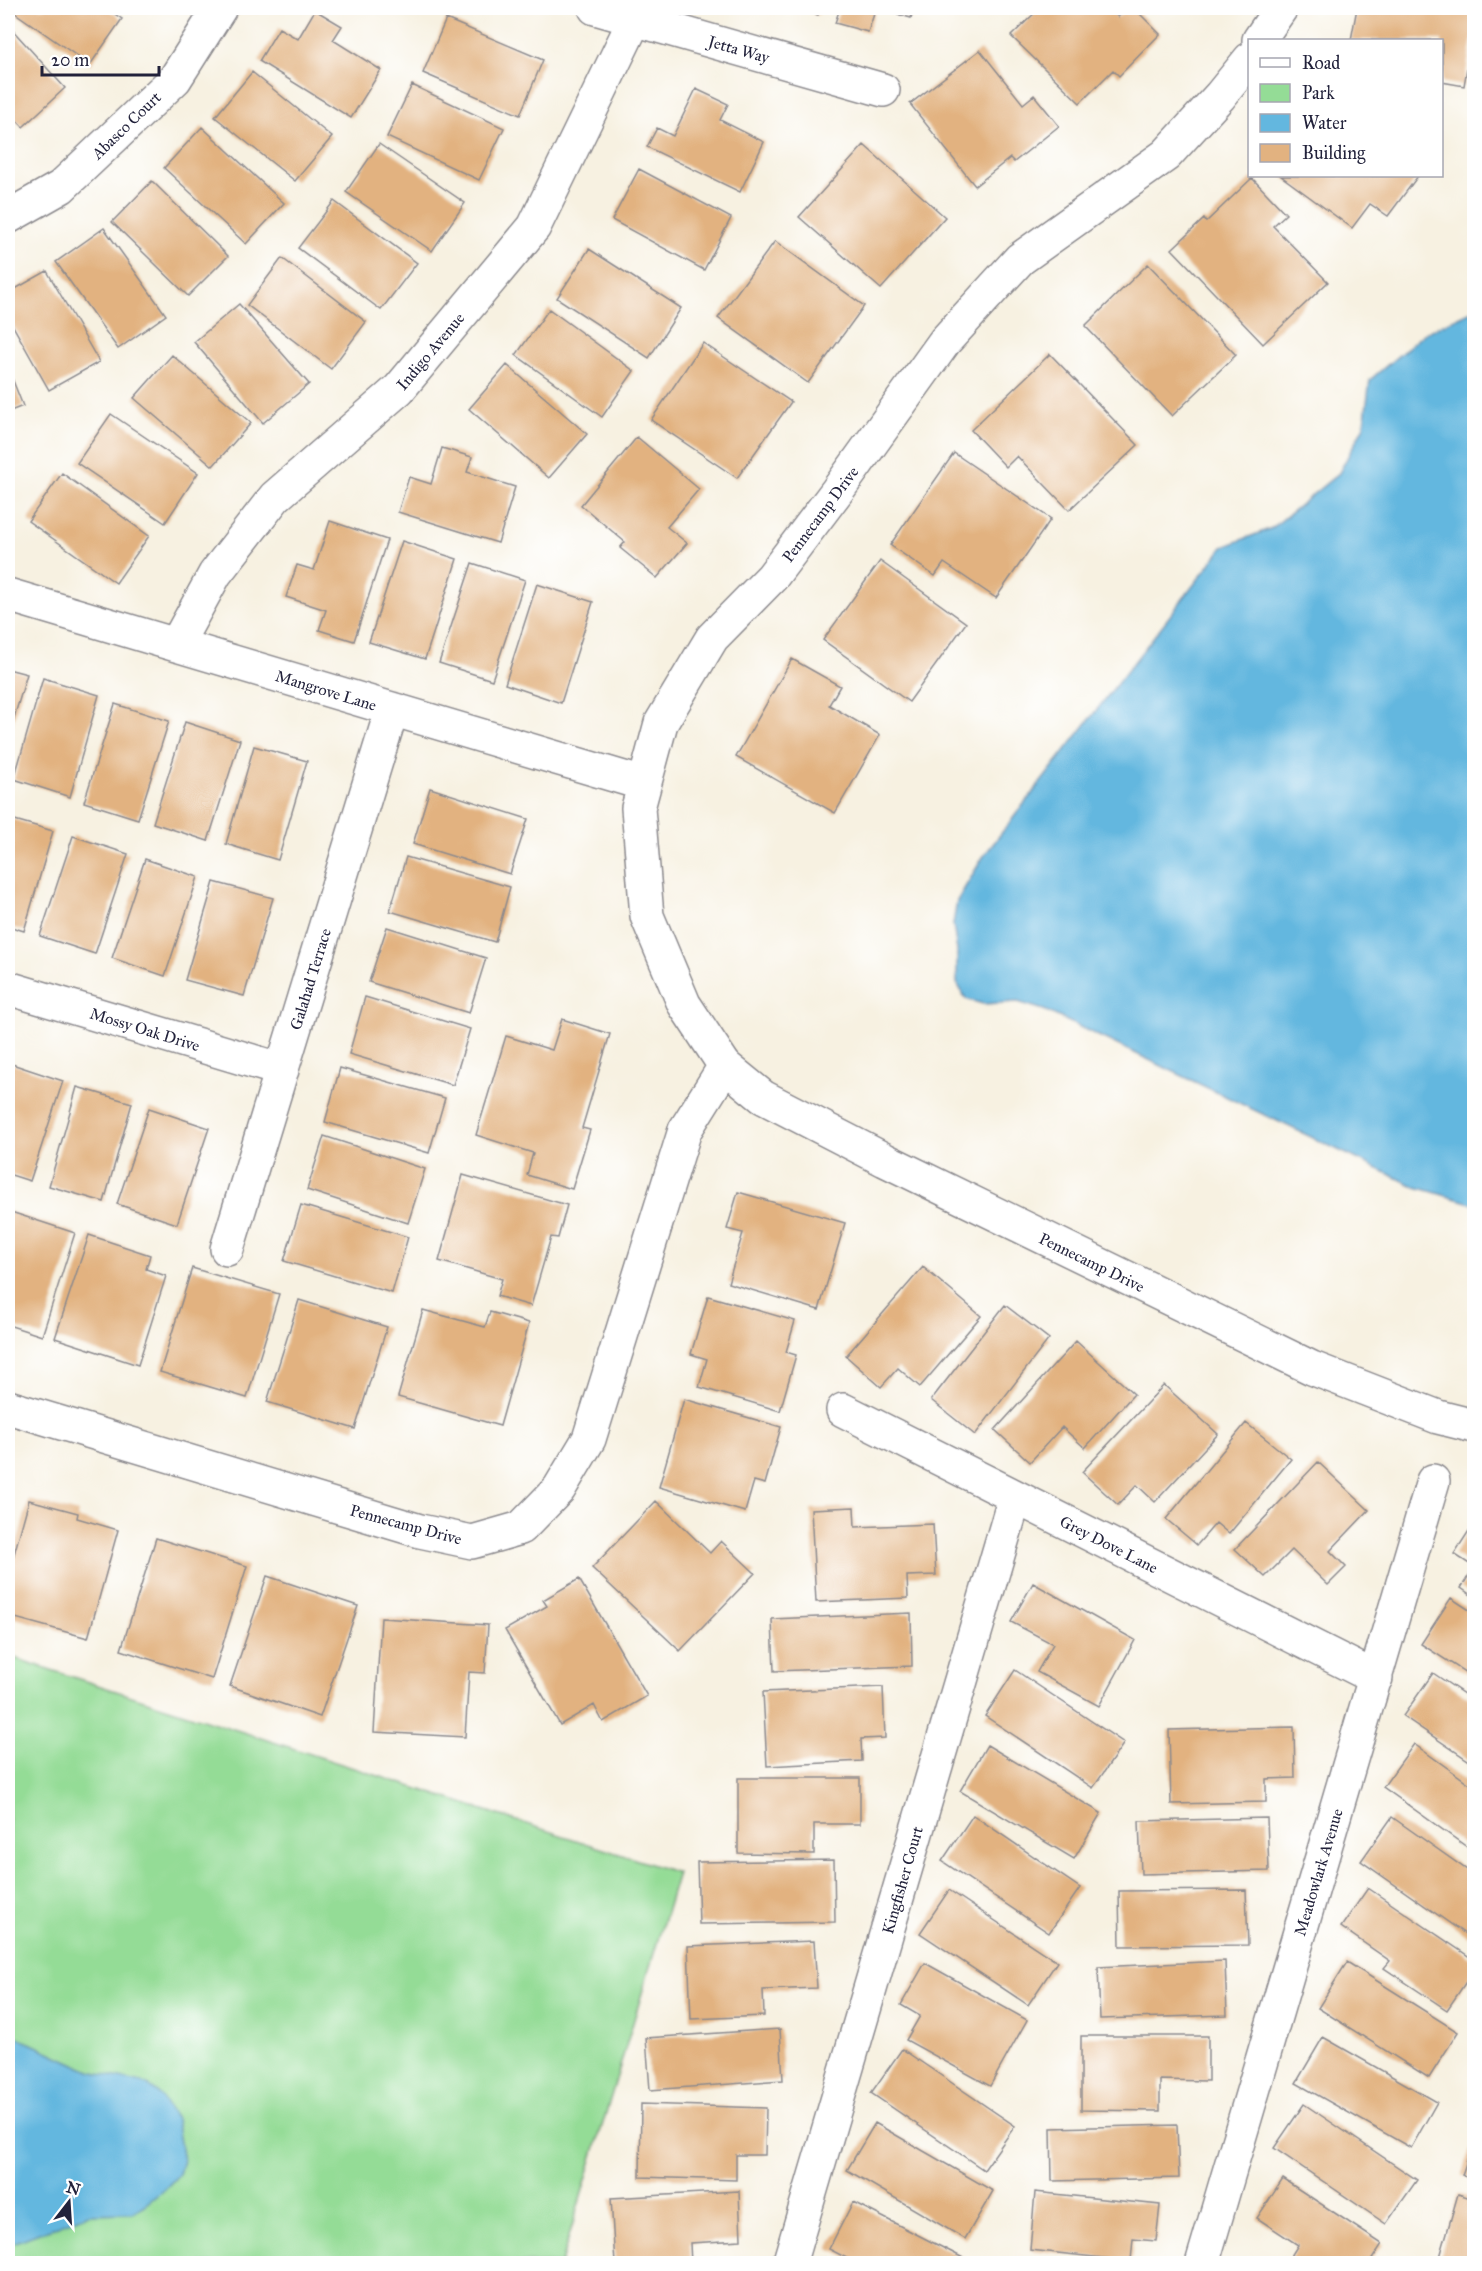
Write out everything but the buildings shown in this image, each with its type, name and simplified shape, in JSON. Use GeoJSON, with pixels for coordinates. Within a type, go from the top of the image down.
{"type":"FeatureCollection","features":[{"type":"Feature","properties":{"kind":"street","name":"Abasco Court"},"geometry":{"type":"LineString","coordinates":[[8,217],[61,187],[175,79],[219,8]]}},
{"type":"Feature","properties":{"kind":"street","name":"Jetta Way"},"geometry":{"type":"LineString","coordinates":[[595,8],[883,90]]}},
{"type":"Feature","properties":{"kind":"street"},"geometry":{"type":"LineString","coordinates":[[1260,39],[1281,8]]}},
{"type":"Feature","properties":{"kind":"street","name":"Indigo Avenue"},"geometry":{"type":"LineString","coordinates":[[176,645],[215,574],[275,497],[399,389],[534,227],[635,19]]}},
{"type":"Feature","properties":{"kind":"street","name":"Pennecamp Drive"},"geometry":{"type":"LineString","coordinates":[[1248,61],[1166,155],[1020,259],[945,341],[772,577],[712,638],[661,723],[638,808],[647,916],[684,1004],[725,1066],[763,1096],[885,1160],[1312,1368],[1438,1417],[1474,1426]]}},
{"type":"Feature","properties":{"kind":"street","name":"Mangrove Lane"},"geometry":{"type":"LineString","coordinates":[[8,595],[644,784]]}},
{"type":"Feature","properties":{"kind":"street","name":"Galahad Terrace"},"geometry":{"type":"LineString","coordinates":[[227,1249],[392,709]]}},
{"type":"Feature","properties":{"kind":"street","name":"Mossy Oak Drive"},"geometry":{"type":"LineString","coordinates":[[8,988],[282,1070]]}},
{"type":"Feature","properties":{"kind":"street","name":"Pennecamp Drive"},"geometry":{"type":"LineString","coordinates":[[8,1407],[420,1531],[472,1542],[521,1528],[559,1489],[589,1439],[685,1130],[725,1066]]}},
{"type":"Feature","properties":{"kind":"street","name":"Grey Dove Lane"},"geometry":{"type":"LineString","coordinates":[[843,1410],[1376,1678]]}},
{"type":"Feature","properties":{"kind":"street","name":"Meadowlark Avenue"},"geometry":{"type":"LineString","coordinates":[[1202,2264],[1433,1481]]}},
{"type":"Feature","properties":{"kind":"street","name":"Kingfisher Court"},"geometry":{"type":"LineString","coordinates":[[789,2264],[1015,1497]]}},
{"type":"Feature","properties":{"kind":"green space"},"geometry":{"type":"Polygon","coordinates":[[[8,1656],[678,1873],[561,2263],[8,2264],[8,1656]]]}},
{"type":"Feature","properties":{"kind":"water"},"geometry":{"type":"Polygon","coordinates":[[[1474,310],[1474,1204],[1416,1187],[1044,1010],[1018,1002],[983,1004],[966,999],[957,983],[957,951],[953,924],[957,901],[983,857],[1223,547],[1272,528],[1339,473],[1364,426],[1370,380],[1425,333],[1474,310]]]}},
{"type":"Feature","properties":{"kind":"water"},"geometry":{"type":"Polygon","coordinates":[[[8,2033],[90,2071],[146,2084],[157,2091],[176,2119],[183,2160],[179,2174],[167,2187],[132,2213],[89,2214],[8,2245],[8,2033]]]}}]}
